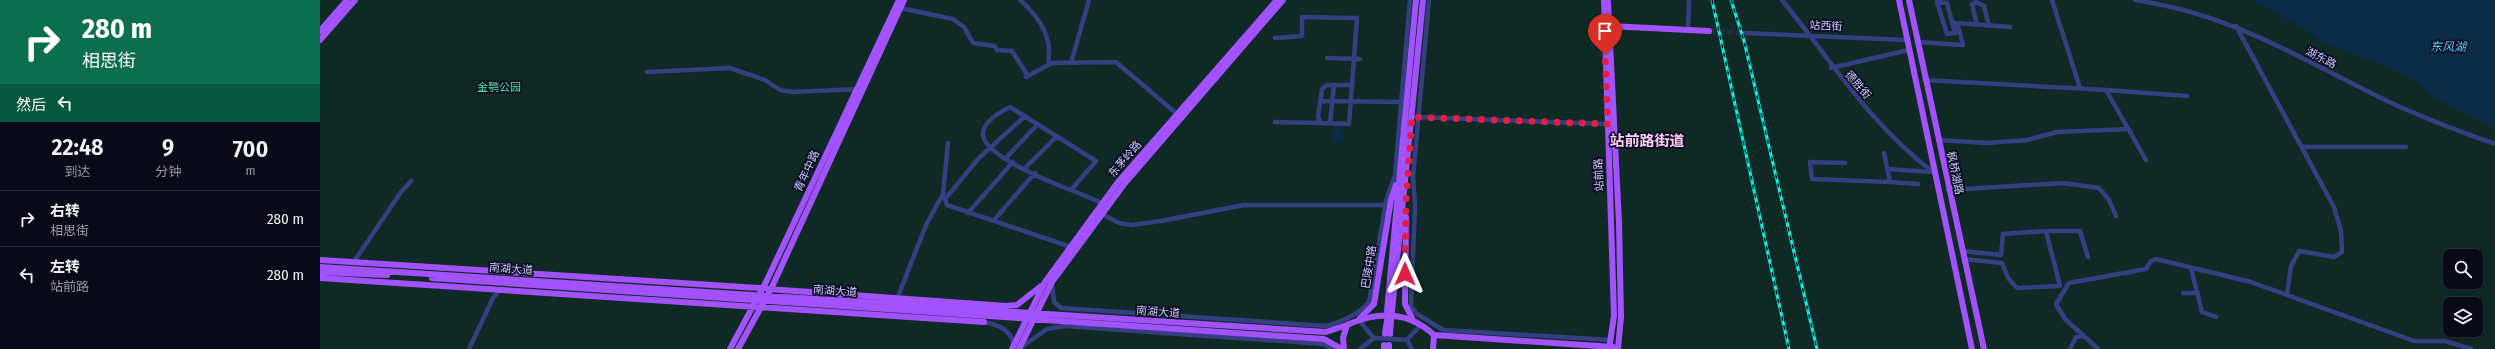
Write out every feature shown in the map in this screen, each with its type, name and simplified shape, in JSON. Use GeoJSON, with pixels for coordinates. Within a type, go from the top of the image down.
{"type":"FeatureCollection","features":[{"type":"Feature","properties":{"kind":"main road"},"geometry":{"type":"LineString","coordinates":[[320,31],[347,0]]}},
{"type":"Feature","properties":{"kind":"main road"},"geometry":{"type":"LineString","coordinates":[[320,40],[355,0]]}},
{"type":"Feature","properties":{"kind":"main road","name":"青年中路"},"geometry":{"type":"LineString","coordinates":[[738,349],[899,0]]}},
{"type":"Feature","properties":{"kind":"main road","name":"青年中路"},"geometry":{"type":"LineString","coordinates":[[730,349],[762,297],[859,89],[904,0]]}},
{"type":"Feature","properties":{"kind":"main road","name":"东茅岭路"},"geometry":{"type":"LineString","coordinates":[[1016,348],[1028,316],[1045,282],[1102,203],[1118,182],[1277,0]]}},
{"type":"Feature","properties":{"kind":"main road","name":"东茅岭路"},"geometry":{"type":"LineString","coordinates":[[1016,348],[1036,317],[1052,282],[1125,183],[1283,0]]}},
{"type":"Feature","properties":{"kind":"main road","name":"巴陵中路"},"geometry":{"type":"LineString","coordinates":[[1416,0],[1403,102],[1390,311],[1415,117],[1418,53],[1423,0]]}},
{"type":"Feature","properties":{"kind":"main road","name":"站前路"},"geometry":{"type":"LineString","coordinates":[[1604,0],[1614,316],[1610,345]]}},
{"type":"Feature","properties":{"kind":"main road","name":"站前路"},"geometry":{"type":"LineString","coordinates":[[1608,0],[1619,223],[1621,317],[1618,348]]}},
{"type":"Feature","properties":{"kind":"main road","name":"枫桥湖路"},"geometry":{"type":"LineString","coordinates":[[1898,0],[1933,172],[1972,349]]}},
{"type":"Feature","properties":{"kind":"main road","name":"枫桥湖路"},"geometry":{"type":"LineString","coordinates":[[1909,0],[1924,80],[1984,349]]}},
{"type":"Feature","properties":{"kind":"main road"},"geometry":{"type":"LineString","coordinates":[[1609,26],[1709,31]]}},
{"type":"Feature","properties":{"kind":"main road","name":"巴陵中路"},"geometry":{"type":"LineString","coordinates":[[1347,325],[1361,321],[1374,304],[1391,200],[1399,176]]}},
{"type":"Feature","properties":{"kind":"main road","name":"巴陵中路"},"geometry":{"type":"LineString","coordinates":[[1407,176],[1405,304],[1412,318]]}},
{"type":"Feature","properties":{"kind":"main road"},"geometry":{"type":"LineString","coordinates":[[320,260],[762,297],[984,322]]}},
{"type":"Feature","properties":{"kind":"main road","name":"南湖大道"},"geometry":{"type":"LineString","coordinates":[[320,267],[1202,328],[1326,332],[1347,325]]}},
{"type":"Feature","properties":{"kind":"main road","name":"南湖大道"},"geometry":{"type":"LineString","coordinates":[[320,272],[762,297]]}},
{"type":"Feature","properties":{"kind":"main road"},"geometry":{"type":"LineString","coordinates":[[320,278],[500,289],[762,297],[897,299],[1006,306],[1017,305],[1027,299],[1045,282]]}},
{"type":"Feature","properties":{"kind":"main road"},"geometry":{"type":"LineString","coordinates":[[1361,321],[1389,316],[1412,318],[1427,326],[1434,335],[1433,349]]}},
{"type":"Feature","properties":{"kind":"main road"},"geometry":{"type":"LineString","coordinates":[[1388,334],[1389,320]]}},
{"type":"Feature","properties":{"kind":"main road"},"geometry":{"type":"LineString","coordinates":[[1202,328],[1324,339],[1343,349],[1343,338],[1347,325]]}},
{"type":"Feature","properties":{"kind":"main road"},"geometry":{"type":"LineString","coordinates":[[1434,335],[1610,345],[1618,348]]}},
{"type":"Feature","properties":{"kind":"street"},"geometry":{"type":"LineString","coordinates":[[1020,0],[1037,19],[1046,34],[1049,50],[1048,65]]}},
{"type":"Feature","properties":{"kind":"street"},"geometry":{"type":"LineString","coordinates":[[1071,63],[1089,0]]}},
{"type":"Feature","properties":{"kind":"street"},"geometry":{"type":"LineString","coordinates":[[1052,282],[1054,302],[1061,308],[1327,326],[1355,315],[1369,302],[1385,205],[1395,175],[1403,102],[1410,0]]}},
{"type":"Feature","properties":{"kind":"street"},"geometry":{"type":"LineString","coordinates":[[1429,0],[1425,45],[1415,117],[1413,177],[1415,206],[1410,301],[1417,314],[1443,330],[1610,345]]}},
{"type":"Feature","properties":{"kind":"street"},"geometry":{"type":"LineString","coordinates":[[1688,30],[1689,0]]}},
{"type":"Feature","properties":{"kind":"street","name":"德胜街"},"geometry":{"type":"LineString","coordinates":[[1782,0],[1808,36],[1817,45],[1832,68],[1896,142],[1933,172]]}},
{"type":"Feature","properties":{"kind":"street"},"geometry":{"type":"LineString","coordinates":[[2052,0],[2080,88]]}},
{"type":"Feature","properties":{"kind":"street","name":"湖东路"},"geometry":{"type":"LineString","coordinates":[[2136,0],[2199,12],[2236,26],[2385,101],[2495,144]]}},
{"type":"Feature","properties":{"kind":"street"},"geometry":{"type":"LineString","coordinates":[[1917,42],[1963,45],[1955,23],[1947,3],[1937,2],[1947,34],[1955,33],[1955,23]]}},
{"type":"Feature","properties":{"kind":"street"},"geometry":{"type":"LineString","coordinates":[[1977,25],[1972,4],[1976,2],[1984,6],[1989,26]]}},
{"type":"Feature","properties":{"kind":"street"},"geometry":{"type":"LineString","coordinates":[[900,8],[953,19],[964,27],[973,43],[995,46],[998,50],[1012,51],[1027,77],[1048,65],[1116,62],[1178,115]]}},
{"type":"Feature","properties":{"kind":"street"},"geometry":{"type":"LineString","coordinates":[[1275,38],[1302,36],[1302,17],[1357,18],[1349,124],[1275,122]]}},
{"type":"Feature","properties":{"kind":"street"},"geometry":{"type":"LineString","coordinates":[[1420,26],[1427,22]]}},
{"type":"Feature","properties":{"kind":"street"},"geometry":{"type":"LineString","coordinates":[[1955,23],[2010,27]]}},
{"type":"Feature","properties":{"kind":"street"},"geometry":{"type":"LineString","coordinates":[[2236,26],[2334,207],[2341,231],[2342,252],[2334,257],[2299,251],[2291,266],[2287,294]]}},
{"type":"Feature","properties":{"kind":"street","name":"站西街"},"geometry":{"type":"LineString","coordinates":[[1745,33],[1906,40]]}},
{"type":"Feature","properties":{"kind":"street"},"geometry":{"type":"LineString","coordinates":[[1418,53],[1425,45]]}},
{"type":"Feature","properties":{"kind":"street"},"geometry":{"type":"LineString","coordinates":[[1832,68],[1908,50]]}},
{"type":"Feature","properties":{"kind":"street"},"geometry":{"type":"LineString","coordinates":[[1327,58],[1360,59]]}},
{"type":"Feature","properties":{"kind":"street"},"geometry":{"type":"LineString","coordinates":[[647,72],[730,68],[765,80],[780,90],[793,92],[859,89]]}},
{"type":"Feature","properties":{"kind":"street"},"geometry":{"type":"LineString","coordinates":[[1924,80],[2080,88],[2187,96]]}},
{"type":"Feature","properties":{"kind":"street"},"geometry":{"type":"LineString","coordinates":[[1320,123],[1318,116],[1322,89],[1327,85],[1352,85]]}},
{"type":"Feature","properties":{"kind":"street"},"geometry":{"type":"LineString","coordinates":[[1330,123],[1334,85]]}},
{"type":"Feature","properties":{"kind":"street"},"geometry":{"type":"LineString","coordinates":[[2106,90],[2146,160]]}},
{"type":"Feature","properties":{"kind":"street"},"geometry":{"type":"LineString","coordinates":[[1320,101],[1351,100],[1403,102]]}},
{"type":"Feature","properties":{"kind":"street"},"geometry":{"type":"LineString","coordinates":[[1070,191],[1096,161],[1036,126],[1010,107],[990,120],[984,131],[985,140],[992,148],[1013,162],[1070,191],[1102,203]]}},
{"type":"Feature","properties":{"kind":"street"},"geometry":{"type":"LineString","coordinates":[[1024,117],[992,148],[979,158],[945,199],[947,205],[1071,247]]}},
{"type":"Feature","properties":{"kind":"street"},"geometry":{"type":"LineString","coordinates":[[1415,117],[1608,124]]}},
{"type":"Feature","properties":{"kind":"street"},"geometry":{"type":"LineString","coordinates":[[1006,158],[1036,126]]}},
{"type":"Feature","properties":{"kind":"street"},"geometry":{"type":"LineString","coordinates":[[1938,140],[1987,143],[2027,140],[2057,132],[2129,129]]}},
{"type":"Feature","properties":{"kind":"street"},"geometry":{"type":"LineString","coordinates":[[1025,168],[1056,137]]}},
{"type":"Feature","properties":{"kind":"street"},"geometry":{"type":"LineString","coordinates":[[897,299],[926,225],[943,194],[943,180],[948,143]]}},
{"type":"Feature","properties":{"kind":"street"},"geometry":{"type":"LineString","coordinates":[[2302,147],[2406,147]]}},
{"type":"Feature","properties":{"kind":"street"},"geometry":{"type":"LineString","coordinates":[[1884,153],[1890,182]]}},
{"type":"Feature","properties":{"kind":"street"},"geometry":{"type":"LineString","coordinates":[[968,213],[1013,162]]}},
{"type":"Feature","properties":{"kind":"street"},"geometry":{"type":"LineString","coordinates":[[1845,163],[1810,162],[1812,179],[1918,184]]}},
{"type":"Feature","properties":{"kind":"street"},"geometry":{"type":"LineString","coordinates":[[1888,169],[1933,172]]}},
{"type":"Feature","properties":{"kind":"street"},"geometry":{"type":"LineString","coordinates":[[994,220],[1035,173]]}},
{"type":"Feature","properties":{"kind":"street"},"geometry":{"type":"LineString","coordinates":[[353,263],[401,192],[412,181]]}},
{"type":"Feature","properties":{"kind":"street"},"geometry":{"type":"LineString","coordinates":[[1948,190],[2063,183],[2099,188],[2109,200],[2116,216]]}},
{"type":"Feature","properties":{"kind":"street"},"geometry":{"type":"LineString","coordinates":[[1102,214],[1122,224],[1148,225],[1223,207],[1244,205],[1385,205]]}},
{"type":"Feature","properties":{"kind":"street"},"geometry":{"type":"LineString","coordinates":[[2046,231],[2060,286],[2017,288],[2008,278],[2002,263],[2001,253],[2003,234],[2046,231],[2080,231],[2088,257]]}},
{"type":"Feature","properties":{"kind":"street"},"geometry":{"type":"LineString","coordinates":[[1962,251],[2001,253]]}},
{"type":"Feature","properties":{"kind":"street"},"geometry":{"type":"LineString","coordinates":[[1964,259],[2002,263]]}},
{"type":"Feature","properties":{"kind":"street"},"geometry":{"type":"LineString","coordinates":[[2098,349],[2065,319],[2056,304],[2069,284],[2146,269],[2151,261],[2156,259],[2251,282],[2414,341],[2445,341],[2471,349]]}},
{"type":"Feature","properties":{"kind":"street"},"geometry":{"type":"LineString","coordinates":[[2191,268],[2202,312],[2216,317]]}},
{"type":"Feature","properties":{"kind":"street"},"geometry":{"type":"LineString","coordinates":[[469,349],[493,298],[500,289]]}},
{"type":"Feature","properties":{"kind":"street"},"geometry":{"type":"LineString","coordinates":[[2183,293],[2198,293]]}},
{"type":"Feature","properties":{"kind":"street"},"geometry":{"type":"LineString","coordinates":[[1361,321],[1374,338]]}},
{"type":"Feature","properties":{"kind":"street"},"geometry":{"type":"LineString","coordinates":[[984,322],[997,324],[1008,331],[1016,348],[1039,332],[1054,327],[1064,326],[1323,344],[1333,349]]}},
{"type":"Feature","properties":{"kind":"street"},"geometry":{"type":"LineString","coordinates":[[1407,340],[1419,327]]}},
{"type":"Feature","properties":{"kind":"street"},"geometry":{"type":"LineString","coordinates":[[2070,349],[2076,337],[2084,336]]}},
{"type":"Feature","properties":{"kind":"street"},"geometry":{"type":"LineString","coordinates":[[1360,349],[1374,338],[1407,340]]}},
{"type":"Feature","properties":{"kind":"street"},"geometry":{"type":"LineString","coordinates":[[1407,340],[1412,349]]}},
{"type":"Feature","properties":{"kind":"green space","name":"金鹗公园"},"geometry":{"type":"Polygon","coordinates":[[[320,0],[2495,0],[2495,349],[320,349],[320,0]]]}},
{"type":"Feature","properties":{"kind":"water","name":"东风湖"},"geometry":{"type":"Polygon","coordinates":[[[2252,0],[2495,0],[2495,128],[2454,109],[2431,95],[2414,80],[2389,68],[2323,43],[2300,26],[2252,0]]]}},
{"type":"Feature","properties":{"kind":"water"},"geometry":{"type":"Polygon","coordinates":[[[1338,125],[1344,127],[1342,134],[1344,135],[1344,140],[1339,142],[1332,141],[1333,126],[1338,125]]]}},
{"type":"Feature","properties":{"kind":"tunnel"},"geometry":{"type":"LineString","coordinates":[[1709,31],[1745,33]]}},
{"type":"Feature","properties":{"kind":"railway"},"geometry":{"type":"LineString","coordinates":[[1712,0],[1789,349]]}},
{"type":"Feature","properties":{"kind":"railway"},"geometry":{"type":"LineString","coordinates":[[1731,0],[1744,41],[1817,349]]}},
{"type":"Feature","properties":{"kind":"district","name":"站前路街道"},"geometry":{"type":"Point","coordinates":[1647,141]}},
{"type":"Feature","properties":{"kind":"route"},"geometry":{"type":"LineString","coordinates":[[1405,274],[1407,176],[1412,117],[1608,124],[1605,55]]}}]}
